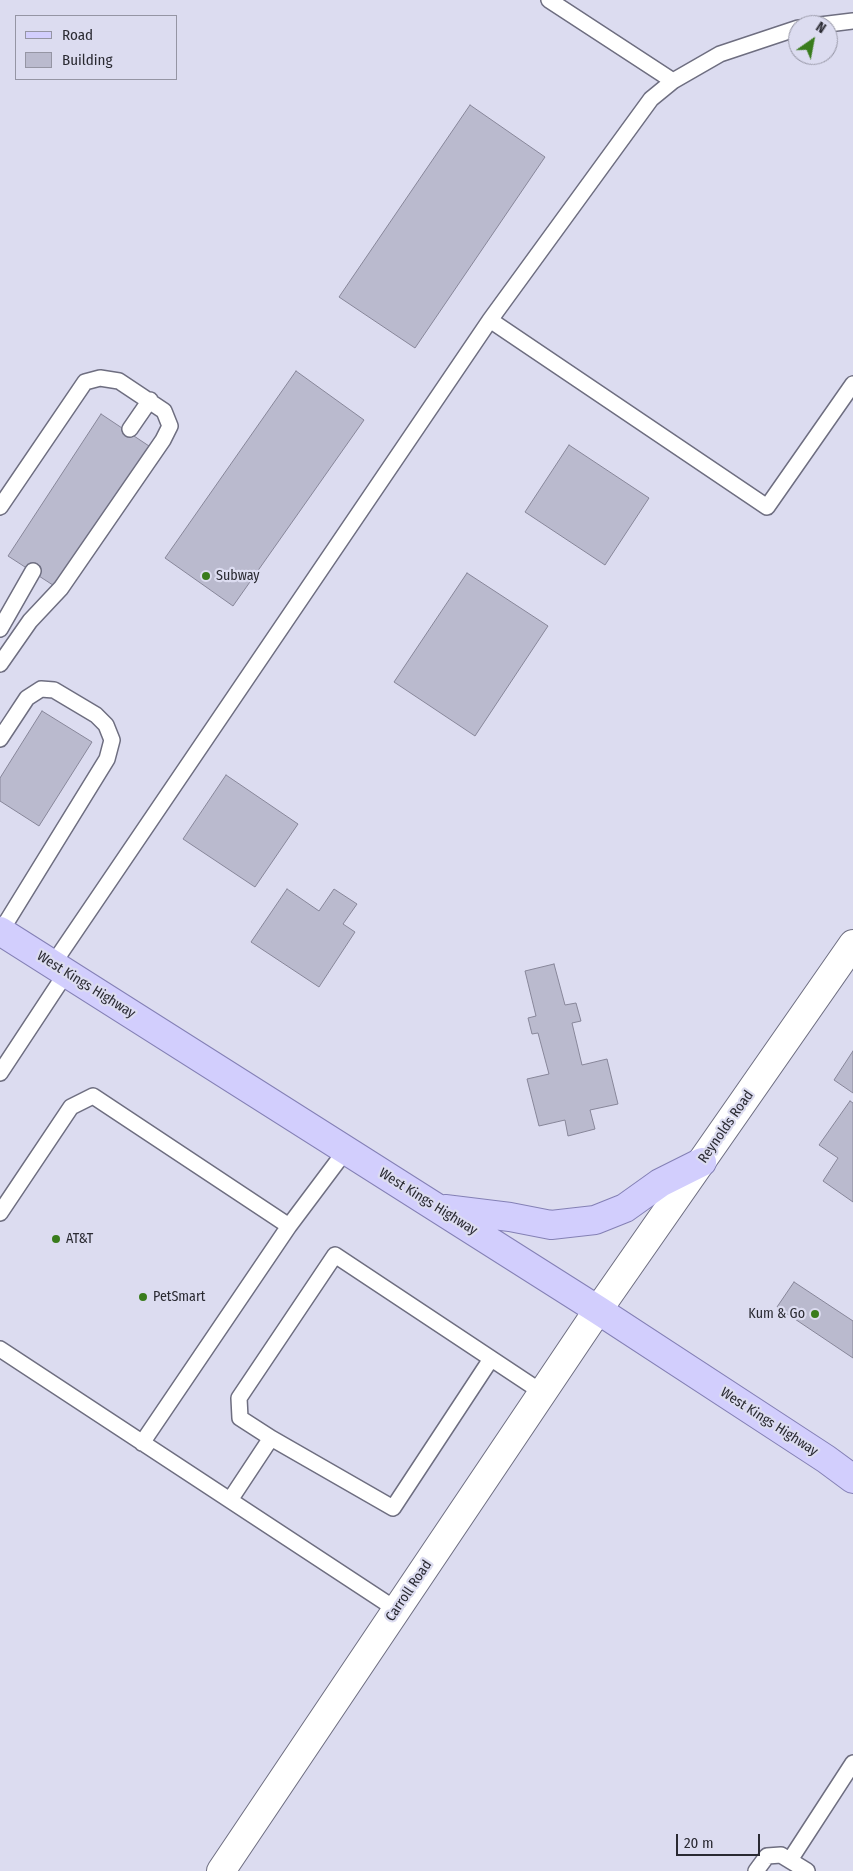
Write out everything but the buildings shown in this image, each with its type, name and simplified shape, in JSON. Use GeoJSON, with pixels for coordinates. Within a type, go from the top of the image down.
{"type":"FeatureCollection","features":[{"type":"Feature","properties":{"kind":"main road","name":"West Kings Highway"},"geometry":{"type":"LineString","coordinates":[[0,931],[598,1310],[826,1459],[853,1479]]}},
{"type":"Feature","properties":{"kind":"main road"},"geometry":{"type":"LineString","coordinates":[[438,1208],[510,1217],[551,1225],[595,1220],[625,1208],[660,1183],[702,1162]]}},
{"type":"Feature","properties":{"kind":"street","name":"Reynolds Road"},"geometry":{"type":"LineString","coordinates":[[598,1310],[853,944]]}},
{"type":"Feature","properties":{"kind":"street","name":"Carroll Road"},"geometry":{"type":"LineString","coordinates":[[221,1871],[598,1310]]}},
{"type":"Feature","properties":{"kind":"lane"},"geometry":{"type":"LineString","coordinates":[[549,0],[673,81]]}},
{"type":"Feature","properties":{"kind":"lane"},"geometry":{"type":"LineString","coordinates":[[838,23],[853,21]]}},
{"type":"Feature","properties":{"kind":"lane"},"geometry":{"type":"LineString","coordinates":[[0,1073],[60,969],[490,320],[650,99],[673,81],[720,54],[788,31]]}},
{"type":"Feature","properties":{"kind":"lane"},"geometry":{"type":"LineString","coordinates":[[490,320],[767,507],[853,384]]}},
{"type":"Feature","properties":{"kind":"lane"},"geometry":{"type":"LineString","coordinates":[[0,507],[85,382],[100,378],[119,381],[164,411],[170,426],[163,440],[61,588],[30,621],[0,664]]}},
{"type":"Feature","properties":{"kind":"lane"},"geometry":{"type":"LineString","coordinates":[[130,429],[150,400]]}},
{"type":"Feature","properties":{"kind":"lane"},"geometry":{"type":"LineString","coordinates":[[0,629],[33,571]]}},
{"type":"Feature","properties":{"kind":"lane"},"geometry":{"type":"LineString","coordinates":[[0,739],[26,698],[41,689],[54,690],[96,715],[106,726],[112,740],[107,759],[0,931]]}},
{"type":"Feature","properties":{"kind":"lane"},"geometry":{"type":"LineString","coordinates":[[0,1213],[71,1107],[92,1096],[289,1226]]}},
{"type":"Feature","properties":{"kind":"lane"},"geometry":{"type":"LineString","coordinates":[[142,1443],[289,1226],[346,1150]]}},
{"type":"Feature","properties":{"kind":"lane"},"geometry":{"type":"LineString","coordinates":[[491,1359],[394,1508],[270,1438],[240,1418],[239,1398],[335,1256],[543,1393]]}},
{"type":"Feature","properties":{"kind":"lane"},"geometry":{"type":"LineString","coordinates":[[0,1349],[397,1610]]}},
{"type":"Feature","properties":{"kind":"lane"},"geometry":{"type":"LineString","coordinates":[[230,1500],[270,1438]]}},
{"type":"Feature","properties":{"kind":"lane"},"geometry":{"type":"LineString","coordinates":[[790,1860],[853,1763]]}},
{"type":"Feature","properties":{"kind":"lane"},"geometry":{"type":"LineString","coordinates":[[756,1871],[767,1856],[781,1855],[807,1871]]}},
{"type":"Feature","properties":{"kind":"place","name":"Subway"},"geometry":{"type":"Point","coordinates":[206,576]}},
{"type":"Feature","properties":{"kind":"place","name":"AT&T"},"geometry":{"type":"Point","coordinates":[56,1239]}},
{"type":"Feature","properties":{"kind":"place","name":"PetSmart"},"geometry":{"type":"Point","coordinates":[143,1297]}},
{"type":"Feature","properties":{"kind":"place","name":"Kum & Go"},"geometry":{"type":"Point","coordinates":[815,1314]}}]}
